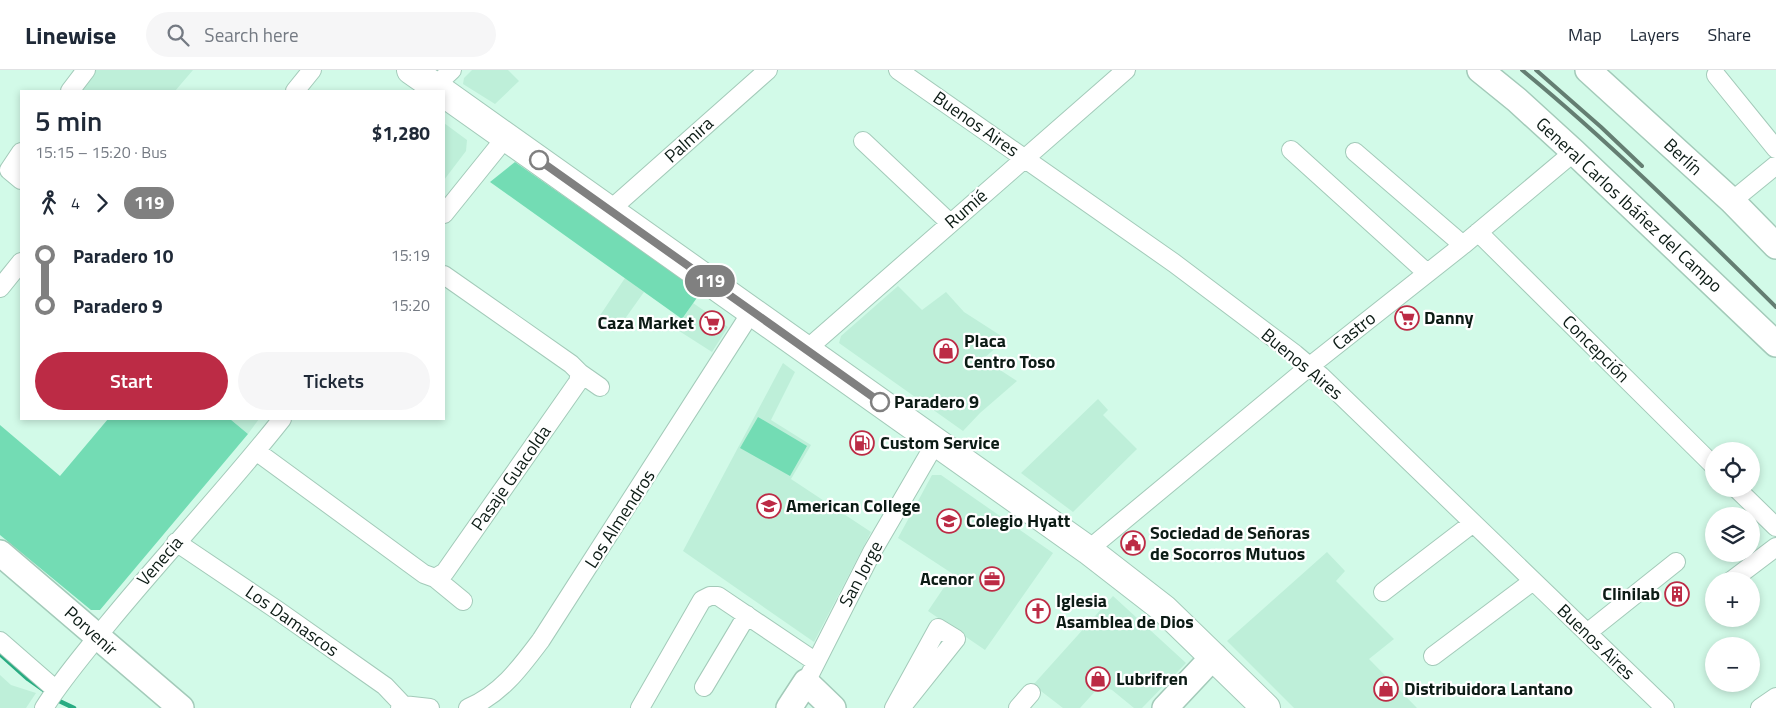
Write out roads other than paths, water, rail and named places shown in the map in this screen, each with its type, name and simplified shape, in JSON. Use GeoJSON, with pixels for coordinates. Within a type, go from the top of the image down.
{"type":"FeatureCollection","features":[{"type":"Feature","properties":{"kind":"main road"},"geometry":{"type":"LineString","coordinates":[[411,70],[443,85],[506,137],[1088,550],[1158,604],[1266,708]]}},
{"type":"Feature","properties":{"kind":"street"},"geometry":{"type":"LineString","coordinates":[[71,90],[86,70]]}},
{"type":"Feature","properties":{"kind":"street"},"geometry":{"type":"LineString","coordinates":[[296,90],[312,70]]}},
{"type":"Feature","properties":{"kind":"street","name":"Palmira"},"geometry":{"type":"LineString","coordinates":[[610,210],[768,70]]}},
{"type":"Feature","properties":{"kind":"street","name":"Buenos Aires"},"geometry":{"type":"LineString","coordinates":[[898,70],[1174,263],[1310,366],[1665,708]]}},
{"type":"Feature","properties":{"kind":"street","name":"Rumié"},"geometry":{"type":"LineString","coordinates":[[807,350],[1126,70]]}},
{"type":"Feature","properties":{"kind":"street","name":"General Carlos Ibáñez del Campo"},"geometry":{"type":"LineString","coordinates":[[1480,70],[1517,100],[1574,152],[1776,344]]}},
{"type":"Feature","properties":{"kind":"street","name":"Berlín"},"geometry":{"type":"LineString","coordinates":[[1588,70],[1732,201],[1776,246]]}},
{"type":"Feature","properties":{"kind":"street"},"geometry":{"type":"LineString","coordinates":[[1716,75],[1776,149]]}},
{"type":"Feature","properties":{"kind":"street"},"geometry":{"type":"LineString","coordinates":[[445,213],[506,137]]}},
{"type":"Feature","properties":{"kind":"street"},"geometry":{"type":"LineString","coordinates":[[863,141],[950,223]]}},
{"type":"Feature","properties":{"kind":"street"},"geometry":{"type":"LineString","coordinates":[[1291,150],[1428,273]]}},
{"type":"Feature","properties":{"kind":"street"},"geometry":{"type":"LineString","coordinates":[[1355,152],[1463,245]]}},
{"type":"Feature","properties":{"kind":"street","name":"Castro"},"geometry":{"type":"LineString","coordinates":[[1088,550],[1310,366],[1463,245],[1574,152]]}},
{"type":"Feature","properties":{"kind":"street"},"geometry":{"type":"LineString","coordinates":[[10,175],[20,154]]}},
{"type":"Feature","properties":{"kind":"street"},"geometry":{"type":"LineString","coordinates":[[1732,201],[1776,165]]}},
{"type":"Feature","properties":{"kind":"street","name":"Concepción"},"geometry":{"type":"LineString","coordinates":[[1478,232],[1705,457]]}},
{"type":"Feature","properties":{"kind":"street"},"geometry":{"type":"LineString","coordinates":[[0,288],[20,263]]}},
{"type":"Feature","properties":{"kind":"street"},"geometry":{"type":"LineString","coordinates":[[445,276],[571,364],[580,374],[600,387]]}},
{"type":"Feature","properties":{"kind":"street","name":"Los Almendros"},"geometry":{"type":"LineString","coordinates":[[468,708],[485,701],[505,685],[541,640],[752,311]]}},
{"type":"Feature","properties":{"kind":"street","name":"Pasaje Guacolda"},"geometry":{"type":"LineString","coordinates":[[435,578],[445,572],[451,564],[578,382],[580,374]]}},
{"type":"Feature","properties":{"kind":"street","name":"Venecia"},"geometry":{"type":"LineString","coordinates":[[44,708],[56,689],[98,636],[281,420]]}},
{"type":"Feature","properties":{"kind":"street","name":"San Jorge"},"geometry":{"type":"LineString","coordinates":[[789,708],[811,672],[872,552],[936,442]]}},
{"type":"Feature","properties":{"kind":"street"},"geometry":{"type":"LineString","coordinates":[[256,451],[424,574],[435,578],[463,601]]}},
{"type":"Feature","properties":{"kind":"street"},"geometry":{"type":"LineString","coordinates":[[1745,497],[1776,527]]}},
{"type":"Feature","properties":{"kind":"street"},"geometry":{"type":"LineString","coordinates":[[1383,592],[1473,522]]}},
{"type":"Feature","properties":{"kind":"street","name":"Los Damascos"},"geometry":{"type":"LineString","coordinates":[[176,542],[385,686],[401,706]]}},
{"type":"Feature","properties":{"kind":"street"},"geometry":{"type":"LineString","coordinates":[[1743,572],[1776,547]]}},
{"type":"Feature","properties":{"kind":"street","name":"Porvenir"},"geometry":{"type":"LineString","coordinates":[[0,553],[181,708]]}},
{"type":"Feature","properties":{"kind":"street"},"geometry":{"type":"LineString","coordinates":[[1587,633],[1676,562]]}},
{"type":"Feature","properties":{"kind":"street"},"geometry":{"type":"LineString","coordinates":[[1433,656],[1533,581]]}},
{"type":"Feature","properties":{"kind":"street"},"geometry":{"type":"LineString","coordinates":[[640,708],[702,600],[710,596],[718,596],[748,615],[811,672],[832,708]]}},
{"type":"Feature","properties":{"kind":"street"},"geometry":{"type":"LineString","coordinates":[[704,687],[748,615]]}},
{"type":"Feature","properties":{"kind":"street"},"geometry":{"type":"LineString","coordinates":[[894,708],[938,628],[956,639],[901,708]]}},
{"type":"Feature","properties":{"kind":"street"},"geometry":{"type":"LineString","coordinates":[[0,641],[56,689]]}},
{"type":"Feature","properties":{"kind":"street"},"geometry":{"type":"LineString","coordinates":[[1165,708],[1214,656]]}},
{"type":"Feature","properties":{"kind":"street"},"geometry":{"type":"LineString","coordinates":[[1018,708],[1031,693]]}},
{"type":"Feature","properties":{"kind":"street"},"geometry":{"type":"LineString","coordinates":[[1760,708],[1776,697]]}},
{"type":"Feature","properties":{"kind":"street"},"geometry":{"type":"LineString","coordinates":[[401,706],[430,708]]}},
{"type":"Feature","properties":{"kind":"waterway"},"geometry":{"type":"LineString","coordinates":[[0,654],[28,679],[45,691]]}},
{"type":"Feature","properties":{"kind":"waterway"},"geometry":{"type":"LineString","coordinates":[[55,699],[74,708]]}},
{"type":"Feature","properties":{"kind":"railway"},"geometry":{"type":"LineString","coordinates":[[1522,70],[1620,156],[1776,307]]}},
{"type":"Feature","properties":{"kind":"railway"},"geometry":{"type":"LineString","coordinates":[[1536,70],[1642,166]]}},
{"type":"Feature","properties":{"kind":"place","name":"Danny"},"geometry":{"type":"Point","coordinates":[1407,318]}},
{"type":"Feature","properties":{"kind":"place","name":"Caza Market"},"geometry":{"type":"Point","coordinates":[712,323]}},
{"type":"Feature","properties":{"kind":"place","name":"Placa Centro Toso"},"geometry":{"type":"Point","coordinates":[946,351]}},
{"type":"Feature","properties":{"kind":"place","name":"Paradero 9"},"geometry":{"type":"Point","coordinates":[880,402]}},
{"type":"Feature","properties":{"kind":"place","name":"Custom Service"},"geometry":{"type":"Point","coordinates":[862,443]}},
{"type":"Feature","properties":{"kind":"place","name":"American College"},"geometry":{"type":"Point","coordinates":[769,506]}},
{"type":"Feature","properties":{"kind":"place","name":"Colegio Hyatt"},"geometry":{"type":"Point","coordinates":[949,521]}},
{"type":"Feature","properties":{"kind":"place","name":"Sociedad de Señoras de Socorros Mutuos"},"geometry":{"type":"Point","coordinates":[1133,543]}},
{"type":"Feature","properties":{"kind":"place","name":"Acenor"},"geometry":{"type":"Point","coordinates":[992,579]}},
{"type":"Feature","properties":{"kind":"place","name":"Clinilab"},"geometry":{"type":"Point","coordinates":[1677,594]}},
{"type":"Feature","properties":{"kind":"place","name":"Iglesia Asamblea de Dios"},"geometry":{"type":"Point","coordinates":[1038,611]}},
{"type":"Feature","properties":{"kind":"place","name":"Lubrifren"},"geometry":{"type":"Point","coordinates":[1098,679]}},
{"type":"Feature","properties":{"kind":"place","name":"Distribuidora Lantano"},"geometry":{"type":"Point","coordinates":[1386,689]}}]}
